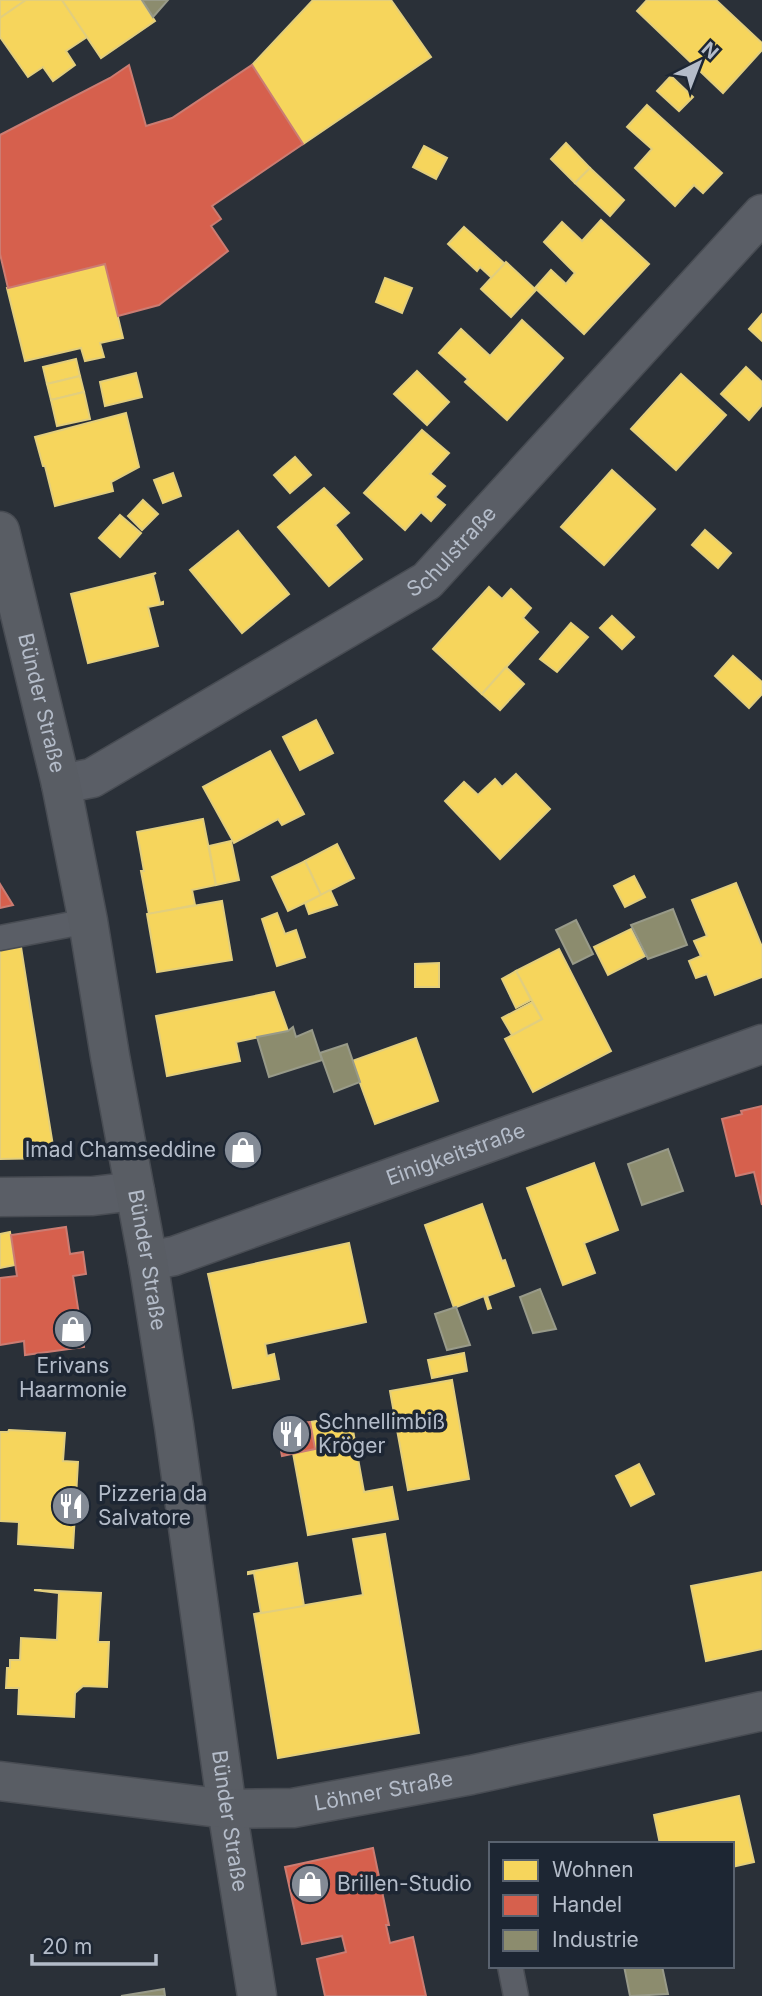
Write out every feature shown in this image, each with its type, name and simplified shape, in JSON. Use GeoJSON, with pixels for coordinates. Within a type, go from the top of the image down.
{"type":"FeatureCollection","features":[{"type":"Feature","properties":{"kind":"main road","name":"Bünder Straße"},"geometry":{"type":"LineString","coordinates":[[0,531],[6,585],[61,784],[89,921],[174,1426],[257,1996]]}},
{"type":"Feature","properties":{"kind":"main road","name":"Löhner Straße"},"geometry":{"type":"LineString","coordinates":[[0,1781],[228,1809],[293,1808],[471,1775],[762,1711]]}},
{"type":"Feature","properties":{"kind":"street","name":"Schulstraße"},"geometry":{"type":"LineString","coordinates":[[61,784],[92,778],[427,581],[762,214]]}},
{"type":"Feature","properties":{"kind":"street","name":"Einigkeitstraße"},"geometry":{"type":"LineString","coordinates":[[148,1261],[174,1256],[762,1044]]}},
{"type":"Feature","properties":{"kind":"street"},"geometry":{"type":"LineString","coordinates":[[0,1197],[93,1196],[135,1191]]}},
{"type":"Feature","properties":{"kind":"lane"},"geometry":{"type":"LineString","coordinates":[[0,938],[89,921]]}},
{"type":"Feature","properties":{"kind":"lane"},"geometry":{"type":"LineString","coordinates":[[510,1968],[516,1996]]}},
{"type":"Feature","properties":{"kind":"building: Wohnen"},"geometry":{"type":"Polygon","coordinates":[[[0,0],[26,0],[0,18],[0,0]]]}},
{"type":"Feature","properties":{"kind":"building: Wohnen"},"geometry":{"type":"Polygon","coordinates":[[[26,0],[62,0],[87,37],[66,51],[75,65],[53,81],[43,67],[28,77],[0,37],[0,18],[26,0]]]}},
{"type":"Feature","properties":{"kind":"building: Wohnen"},"geometry":{"type":"Polygon","coordinates":[[[62,0],[141,0],[155,21],[101,58],[62,0]]]}},
{"type":"Feature","properties":{"kind":"building: Wohnen"},"geometry":{"type":"Polygon","coordinates":[[[313,0],[391,0],[431,57],[303,144],[252,65],[313,0]]]}},
{"type":"Feature","properties":{"kind":"building: Wohnen"},"geometry":{"type":"Polygon","coordinates":[[[647,0],[716,0],[762,43],[762,50],[723,93],[637,11],[647,0]]]}},
{"type":"Feature","properties":{"kind":"building: Wohnen"},"geometry":{"type":"Polygon","coordinates":[[[671,76],[693,97],[679,111],[657,91],[671,76]]]}},
{"type":"Feature","properties":{"kind":"building: Wohnen"},"geometry":{"type":"Polygon","coordinates":[[[647,105],[722,173],[703,193],[694,185],[675,206],[635,168],[652,149],[627,127],[647,105]]]}},
{"type":"Feature","properties":{"kind":"building: Wohnen"},"geometry":{"type":"Polygon","coordinates":[[[566,143],[590,168],[575,183],[551,159],[566,143]]]}},
{"type":"Feature","properties":{"kind":"building: Wohnen"},"geometry":{"type":"Polygon","coordinates":[[[424,146],[447,158],[436,179],[413,167],[424,146]]]}},
{"type":"Feature","properties":{"kind":"building: Wohnen"},"geometry":{"type":"Polygon","coordinates":[[[590,168],[624,200],[610,216],[575,183],[590,168]]]}},
{"type":"Feature","properties":{"kind":"building: Wohnen"},"geometry":{"type":"Polygon","coordinates":[[[601,220],[649,264],[584,334],[535,288],[551,270],[566,284],[575,273],[544,242],[562,222],[582,241],[601,220]]]}},
{"type":"Feature","properties":{"kind":"building: Wohnen"},"geometry":{"type":"Polygon","coordinates":[[[464,227],[505,264],[492,278],[480,267],[477,271],[448,244],[464,227]]]}},
{"type":"Feature","properties":{"kind":"building: Wohnen"},"geometry":{"type":"Polygon","coordinates":[[[506,262],[536,290],[511,317],[481,289],[506,262]]]}},
{"type":"Feature","properties":{"kind":"building: Wohnen"},"geometry":{"type":"Polygon","coordinates":[[[105,264],[123,338],[100,343],[104,357],[85,361],[81,348],[25,361],[7,288],[105,264]]]}},
{"type":"Feature","properties":{"kind":"building: Wohnen"},"geometry":{"type":"Polygon","coordinates":[[[385,278],[412,288],[402,313],[376,302],[385,278]]]}},
{"type":"Feature","properties":{"kind":"building: Wohnen"},"geometry":{"type":"Polygon","coordinates":[[[762,314],[762,341],[749,329],[762,314]]]}},
{"type":"Feature","properties":{"kind":"building: Wohnen"},"geometry":{"type":"Polygon","coordinates":[[[522,320],[563,358],[507,420],[465,382],[468,379],[439,353],[461,329],[490,356],[522,320]]]}},
{"type":"Feature","properties":{"kind":"building: Wohnen"},"geometry":{"type":"Polygon","coordinates":[[[76,359],[80,376],[47,384],[43,367],[76,359]]]}},
{"type":"Feature","properties":{"kind":"building: Wohnen"},"geometry":{"type":"Polygon","coordinates":[[[746,367],[762,382],[762,405],[749,420],[721,394],[746,367]]]}},
{"type":"Feature","properties":{"kind":"building: Wohnen"},"geometry":{"type":"Polygon","coordinates":[[[417,371],[449,402],[427,425],[394,394],[417,371]]]}},
{"type":"Feature","properties":{"kind":"building: Wohnen"},"geometry":{"type":"Polygon","coordinates":[[[136,373],[142,397],[105,406],[100,382],[136,373]]]}},
{"type":"Feature","properties":{"kind":"building: Wohnen"},"geometry":{"type":"Polygon","coordinates":[[[681,374],[726,415],[676,470],[631,429],[681,374]]]}},
{"type":"Feature","properties":{"kind":"building: Wohnen"},"geometry":{"type":"Polygon","coordinates":[[[80,376],[84,392],[51,400],[47,384],[80,376]]]}},
{"type":"Feature","properties":{"kind":"building: Wohnen"},"geometry":{"type":"Polygon","coordinates":[[[84,392],[90,419],[57,426],[51,400],[84,392]]]}},
{"type":"Feature","properties":{"kind":"building: Wohnen"},"geometry":{"type":"Polygon","coordinates":[[[126,413],[139,467],[111,482],[113,491],[55,506],[35,437],[126,413]]]}},
{"type":"Feature","properties":{"kind":"building: Wohnen"},"geometry":{"type":"Polygon","coordinates":[[[422,430],[449,453],[430,474],[445,486],[435,497],[445,505],[431,521],[421,512],[405,530],[364,493],[422,430]]]}},
{"type":"Feature","properties":{"kind":"building: Wohnen"},"geometry":{"type":"Polygon","coordinates":[[[295,457],[311,475],[290,493],[274,475],[295,457]]]}},
{"type":"Feature","properties":{"kind":"building: Wohnen"},"geometry":{"type":"Polygon","coordinates":[[[612,470],[655,509],[604,565],[561,527],[612,470]]]}},
{"type":"Feature","properties":{"kind":"building: Wohnen"},"geometry":{"type":"Polygon","coordinates":[[[173,473],[181,496],[163,503],[154,480],[173,473]]]}},
{"type":"Feature","properties":{"kind":"building: Wohnen"},"geometry":{"type":"Polygon","coordinates":[[[324,488],[349,513],[335,525],[362,559],[329,586],[278,527],[324,488]]]}},
{"type":"Feature","properties":{"kind":"building: Wohnen"},"geometry":{"type":"Polygon","coordinates":[[[143,500],[158,514],[142,530],[128,516],[143,500]]]}},
{"type":"Feature","properties":{"kind":"building: Wohnen"},"geometry":{"type":"Polygon","coordinates":[[[120,515],[141,533],[120,557],[99,538],[120,515]]]}},
{"type":"Feature","properties":{"kind":"building: Wohnen"},"geometry":{"type":"Polygon","coordinates":[[[705,530],[731,553],[718,568],[692,545],[705,530]]]}},
{"type":"Feature","properties":{"kind":"building: Wohnen"},"geometry":{"type":"Polygon","coordinates":[[[238,531],[289,594],[242,633],[190,570],[238,531]]]}},
{"type":"Feature","properties":{"kind":"building: Wohnen"},"geometry":{"type":"Polygon","coordinates":[[[156,573],[153,575],[160,603],[163,604],[148,607],[158,646],[88,663],[71,594],[156,573]]]}},
{"type":"Feature","properties":{"kind":"building: Wohnen"},"geometry":{"type":"Polygon","coordinates":[[[489,587],[502,599],[511,589],[531,608],[523,618],[538,632],[482,694],[433,649],[489,587]]]}},
{"type":"Feature","properties":{"kind":"building: Wohnen"},"geometry":{"type":"Polygon","coordinates":[[[612,616],[634,637],[622,649],[600,628],[612,616]]]}},
{"type":"Feature","properties":{"kind":"building: Wohnen"},"geometry":{"type":"Polygon","coordinates":[[[571,623],[588,637],[557,672],[540,659],[571,623]]]}},
{"type":"Feature","properties":{"kind":"building: Wohnen"},"geometry":{"type":"Polygon","coordinates":[[[733,656],[762,682],[762,694],[749,708],[715,676],[733,656]]]}},
{"type":"Feature","properties":{"kind":"building: Wohnen"},"geometry":{"type":"Polygon","coordinates":[[[506,667],[524,684],[500,710],[482,694],[506,667]]]}},
{"type":"Feature","properties":{"kind":"building: Wohnen"},"geometry":{"type":"Polygon","coordinates":[[[316,720],[333,753],[300,770],[283,737],[316,720]]]}},
{"type":"Feature","properties":{"kind":"building: Wohnen"},"geometry":{"type":"Polygon","coordinates":[[[270,751],[304,814],[282,825],[278,819],[234,843],[203,787],[270,751]]]}},
{"type":"Feature","properties":{"kind":"building: Wohnen"},"geometry":{"type":"Polygon","coordinates":[[[516,774],[550,809],[500,859],[445,801],[464,782],[478,795],[495,779],[502,787],[516,774]]]}},
{"type":"Feature","properties":{"kind":"building: Wohnen"},"geometry":{"type":"Polygon","coordinates":[[[203,819],[216,885],[192,890],[195,905],[149,914],[137,832],[203,819]]]}},
{"type":"Feature","properties":{"kind":"building: Wohnen"},"geometry":{"type":"Polygon","coordinates":[[[231,841],[239,880],[216,885],[209,846],[231,841]]]}},
{"type":"Feature","properties":{"kind":"building: Wohnen"},"geometry":{"type":"Polygon","coordinates":[[[337,844],[354,878],[321,895],[305,861],[337,844]]]}},
{"type":"Feature","properties":{"kind":"building: Wohnen"},"geometry":{"type":"Polygon","coordinates":[[[305,861],[321,895],[288,911],[272,877],[305,861]]]}},
{"type":"Feature","properties":{"kind":"building: Wohnen"},"geometry":{"type":"Polygon","coordinates":[[[634,876],[645,897],[625,907],[614,886],[634,876]]]}},
{"type":"Feature","properties":{"kind":"building: Wohnen"},"geometry":{"type":"Polygon","coordinates":[[[736,883],[762,947],[762,977],[715,995],[707,974],[696,978],[689,961],[701,956],[694,941],[707,936],[692,900],[736,883]]]}},
{"type":"Feature","properties":{"kind":"building: Wohnen"},"geometry":{"type":"Polygon","coordinates":[[[330,890],[337,905],[309,914],[305,903],[330,890]]]}},
{"type":"Feature","properties":{"kind":"building: Wohnen"},"geometry":{"type":"Polygon","coordinates":[[[222,901],[232,960],[157,972],[147,914],[222,901]]]}},
{"type":"Feature","properties":{"kind":"building: Wohnen"},"geometry":{"type":"Polygon","coordinates":[[[277,913],[285,934],[296,930],[305,957],[277,966],[262,919],[277,913]]]}},
{"type":"Feature","properties":{"kind":"building: Wohnen"},"geometry":{"type":"Polygon","coordinates":[[[631,929],[645,956],[608,975],[594,947],[631,929]]]}},
{"type":"Feature","properties":{"kind":"building: Wohnen"},"geometry":{"type":"Polygon","coordinates":[[[21,947],[55,1158],[0,1159],[0,950],[21,947]]]}},
{"type":"Feature","properties":{"kind":"building: Wohnen"},"geometry":{"type":"Polygon","coordinates":[[[559,949],[611,1051],[533,1092],[505,1039],[542,1019],[516,971],[559,949]]]}},
{"type":"Feature","properties":{"kind":"building: Wohnen"},"geometry":{"type":"Polygon","coordinates":[[[439,963],[439,987],[415,987],[415,964],[439,963]]]}},
{"type":"Feature","properties":{"kind":"building: Wohnen"},"geometry":{"type":"Polygon","coordinates":[[[516,971],[531,1000],[516,1008],[502,979],[516,971]]]}},
{"type":"Feature","properties":{"kind":"building: Wohnen"},"geometry":{"type":"Polygon","coordinates":[[[274,992],[288,1031],[236,1042],[240,1061],[167,1076],[156,1016],[274,992]]]}},
{"type":"Feature","properties":{"kind":"building: Wohnen"},"geometry":{"type":"Polygon","coordinates":[[[532,1002],[542,1019],[512,1035],[502,1018],[532,1002]]]}},
{"type":"Feature","properties":{"kind":"building: Wohnen"},"geometry":{"type":"Polygon","coordinates":[[[416,1038],[438,1101],[375,1124],[352,1061],[416,1038]]]}},
{"type":"Feature","properties":{"kind":"building: Wohnen"},"geometry":{"type":"Polygon","coordinates":[[[594,1163],[618,1230],[584,1243],[595,1273],[563,1285],[527,1188],[594,1163]]]}},
{"type":"Feature","properties":{"kind":"building: Wohnen"},"geometry":{"type":"Polygon","coordinates":[[[482,1204],[514,1286],[487,1296],[491,1308],[488,1309],[484,1296],[454,1308],[425,1225],[482,1204]]]}},
{"type":"Feature","properties":{"kind":"building: Wohnen"},"geometry":{"type":"Polygon","coordinates":[[[10,1232],[15,1265],[0,1268],[0,1234],[10,1232]]]}},
{"type":"Feature","properties":{"kind":"building: Wohnen"},"geometry":{"type":"Polygon","coordinates":[[[349,1243],[366,1322],[265,1344],[267,1356],[274,1354],[279,1379],[233,1388],[208,1274],[349,1243]]]}},
{"type":"Feature","properties":{"kind":"building: Wohnen"},"geometry":{"type":"Polygon","coordinates":[[[464,1353],[467,1371],[432,1378],[428,1360],[464,1353]]]}},
{"type":"Feature","properties":{"kind":"building: Wohnen"},"geometry":{"type":"Polygon","coordinates":[[[452,1380],[469,1479],[408,1490],[390,1391],[452,1380]]]}},
{"type":"Feature","properties":{"kind":"building: Wohnen"},"geometry":{"type":"Polygon","coordinates":[[[340,1417],[353,1430],[355,1442],[315,1449],[310,1422],[340,1417]]]}},
{"type":"Feature","properties":{"kind":"building: Wohnen"},"geometry":{"type":"Polygon","coordinates":[[[9,1430],[65,1433],[63,1461],[78,1462],[73,1548],[18,1544],[19,1522],[0,1521],[0,1432],[9,1430]]]}},
{"type":"Feature","properties":{"kind":"building: Wohnen"},"geometry":{"type":"Polygon","coordinates":[[[355,1442],[364,1492],[392,1487],[398,1519],[308,1535],[293,1453],[355,1442]]]}},
{"type":"Feature","properties":{"kind":"building: Wohnen"},"geometry":{"type":"Polygon","coordinates":[[[639,1464],[654,1494],[631,1506],[616,1476],[639,1464]]]}},
{"type":"Feature","properties":{"kind":"building: Wohnen"},"geometry":{"type":"Polygon","coordinates":[[[385,1534],[419,1733],[278,1758],[254,1614],[363,1595],[353,1539],[385,1534]]]}},
{"type":"Feature","properties":{"kind":"building: Wohnen"},"geometry":{"type":"Polygon","coordinates":[[[297,1563],[304,1606],[261,1613],[254,1573],[248,1572],[297,1563]]]}},
{"type":"Feature","properties":{"kind":"building: Wohnen"},"geometry":{"type":"Polygon","coordinates":[[[762,1572],[762,1649],[706,1661],[691,1586],[762,1572]]]}},
{"type":"Feature","properties":{"kind":"building: Wohnen"},"geometry":{"type":"Polygon","coordinates":[[[34,1590],[101,1593],[98,1642],[109,1642],[107,1687],[83,1686],[75,1693],[74,1717],[18,1714],[19,1688],[6,1688],[10,1660],[20,1660],[21,1638],[57,1640],[59,1593],[34,1590]]]}},
{"type":"Feature","properties":{"kind":"building: Wohnen"},"geometry":{"type":"Polygon","coordinates":[[[739,1796],[754,1862],[734,1867],[734,1842],[660,1842],[654,1815],[739,1796]]]}},
{"type":"Feature","properties":{"kind":"building: Handel"},"geometry":{"type":"Polygon","coordinates":[[[129,65],[146,126],[172,118],[252,65],[303,144],[212,206],[221,219],[211,226],[228,251],[159,305],[118,316],[105,264],[8,288],[0,254],[0,135],[110,78],[129,65]]]}},
{"type":"Feature","properties":{"kind":"building: Handel"},"geometry":{"type":"Polygon","coordinates":[[[0,884],[13,905],[0,908],[0,884]]]}},
{"type":"Feature","properties":{"kind":"building: Handel"},"geometry":{"type":"Polygon","coordinates":[[[762,1106],[762,1205],[754,1172],[736,1176],[722,1119],[762,1106]]]}},
{"type":"Feature","properties":{"kind":"building: Handel"},"geometry":{"type":"Polygon","coordinates":[[[66,1227],[70,1254],[83,1252],[86,1274],[73,1276],[84,1347],[25,1355],[24,1341],[0,1345],[0,1278],[17,1276],[11,1235],[66,1227]]]}},
{"type":"Feature","properties":{"kind":"building: Handel"},"geometry":{"type":"Polygon","coordinates":[[[310,1422],[315,1449],[282,1456],[276,1425],[310,1422]]]}},
{"type":"Feature","properties":{"kind":"building: Handel"},"geometry":{"type":"Polygon","coordinates":[[[373,1848],[389,1925],[386,1925],[390,1943],[413,1937],[426,1996],[325,1996],[317,1959],[346,1952],[342,1936],[302,1944],[285,1867],[373,1848]]]}},
{"type":"Feature","properties":{"kind":"building: Industrie"},"geometry":{"type":"Polygon","coordinates":[[[142,0],[168,0],[153,17],[142,0]]]}},
{"type":"Feature","properties":{"kind":"building: Industrie"},"geometry":{"type":"Polygon","coordinates":[[[673,909],[687,945],[648,959],[631,925],[673,909]]]}},
{"type":"Feature","properties":{"kind":"building: Industrie"},"geometry":{"type":"Polygon","coordinates":[[[576,920],[593,954],[573,964],[556,930],[576,920]]]}},
{"type":"Feature","properties":{"kind":"building: Industrie"},"geometry":{"type":"Polygon","coordinates":[[[293,1027],[296,1037],[312,1030],[322,1060],[269,1077],[257,1037],[288,1031],[293,1027]]]}},
{"type":"Feature","properties":{"kind":"building: Industrie"},"geometry":{"type":"Polygon","coordinates":[[[347,1044],[360,1082],[334,1092],[320,1053],[347,1044]]]}},
{"type":"Feature","properties":{"kind":"building: Industrie"},"geometry":{"type":"Polygon","coordinates":[[[668,1149],[683,1191],[642,1205],[628,1164],[668,1149]]]}},
{"type":"Feature","properties":{"kind":"building: Industrie"},"geometry":{"type":"Polygon","coordinates":[[[540,1289],[556,1329],[533,1333],[520,1297],[540,1289]]]}},
{"type":"Feature","properties":{"kind":"building: Industrie"},"geometry":{"type":"Polygon","coordinates":[[[456,1307],[470,1345],[447,1350],[435,1314],[456,1307]]]}},
{"type":"Feature","properties":{"kind":"building: Industrie"},"geometry":{"type":"Polygon","coordinates":[[[624,1968],[662,1968],[668,1994],[630,1996],[624,1968]]]}},
{"type":"Feature","properties":{"kind":"building: Industrie"},"geometry":{"type":"Polygon","coordinates":[[[164,1989],[165,1996],[121,1996],[164,1989]]]}},
{"type":"Feature","properties":{"kind":"place","name":"Imad Chamseddine"},"geometry":{"type":"Point","coordinates":[243,1150]}},
{"type":"Feature","properties":{"kind":"place","name":"Erivans Haarmonie"},"geometry":{"type":"Point","coordinates":[73,1329]}},
{"type":"Feature","properties":{"kind":"place","name":"Schnellimbiß Kröger"},"geometry":{"type":"Point","coordinates":[291,1434]}},
{"type":"Feature","properties":{"kind":"place","name":"Pizzeria da Salvatore"},"geometry":{"type":"Point","coordinates":[71,1506]}},
{"type":"Feature","properties":{"kind":"place","name":"Brillen-Studio"},"geometry":{"type":"Point","coordinates":[310,1884]}}]}
